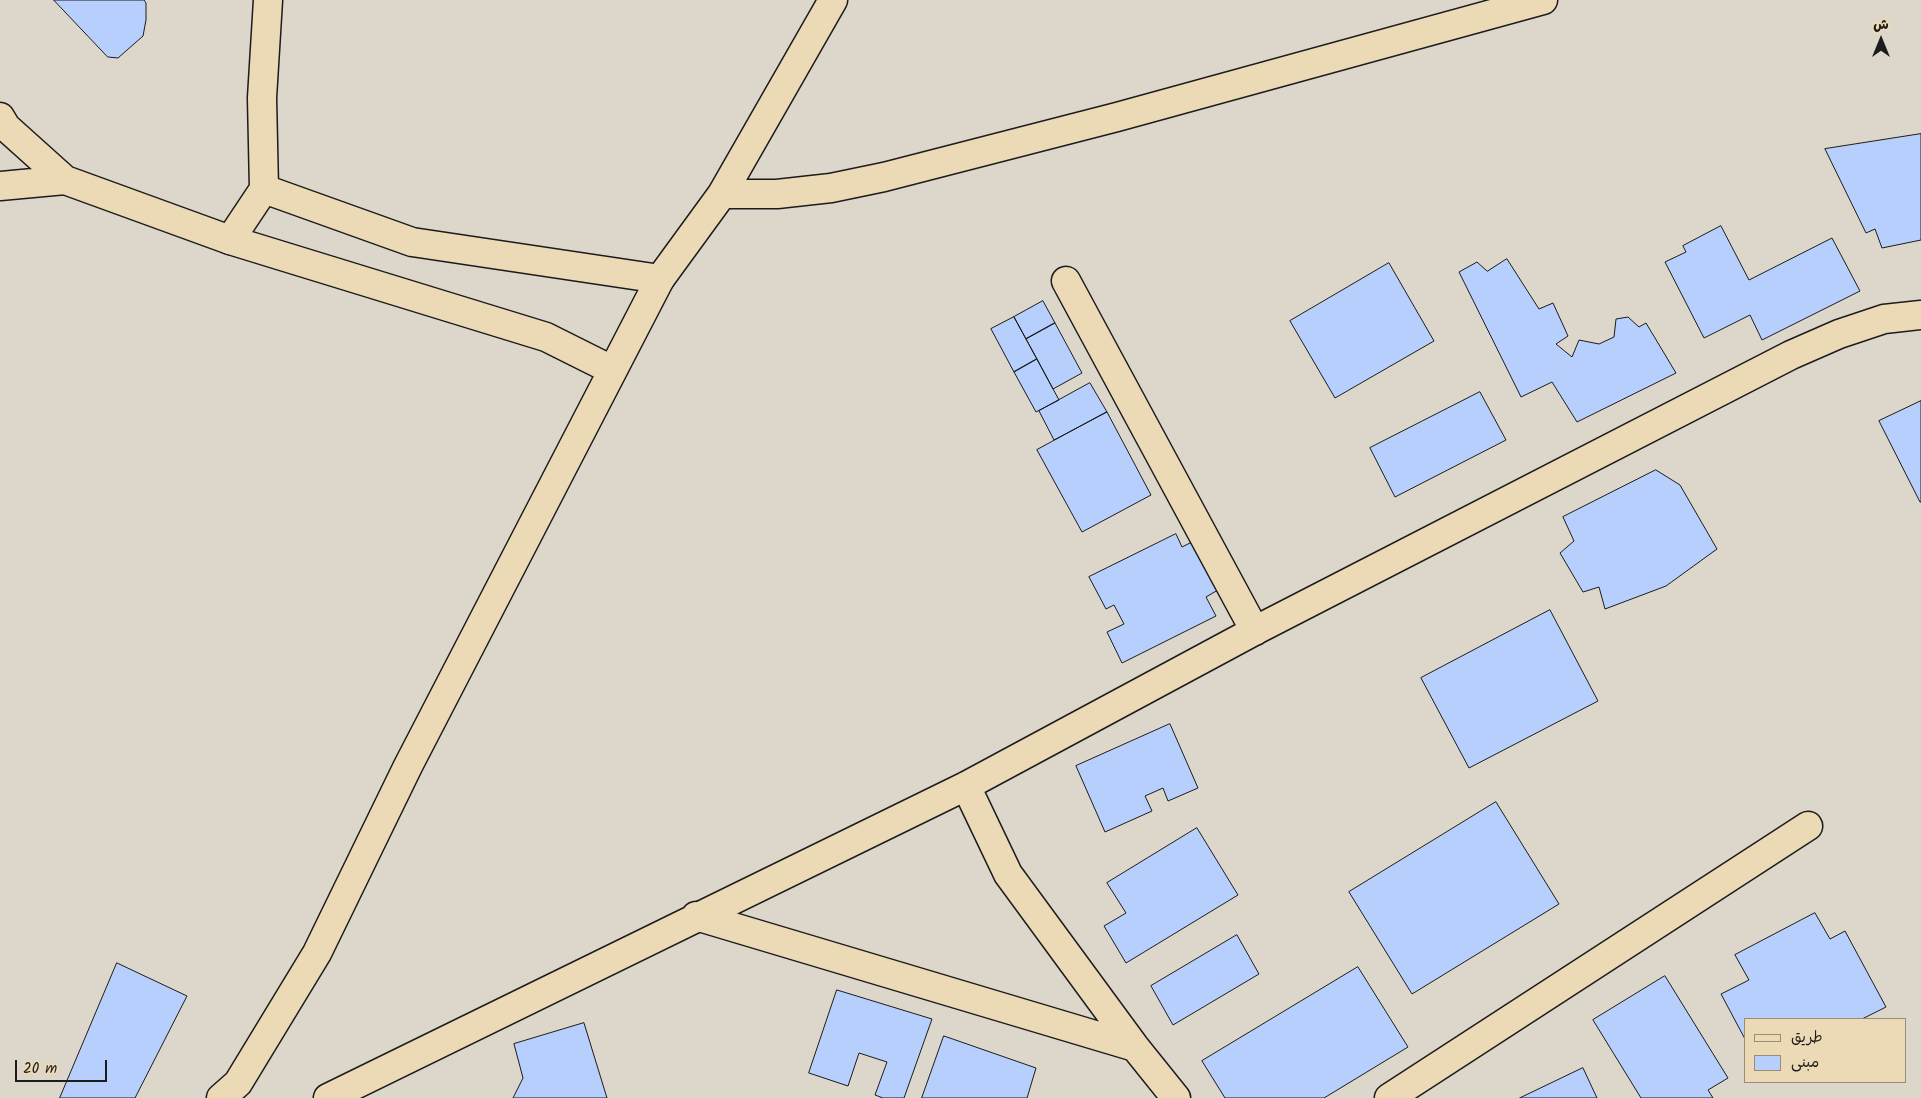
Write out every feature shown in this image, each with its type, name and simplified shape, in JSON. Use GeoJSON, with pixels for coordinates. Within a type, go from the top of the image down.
{"type":"FeatureCollection","features":[{"type":"Feature","properties":{"kind":"main road"},"geometry":{"type":"LineString","coordinates":[[230,240],[264,189],[262,98],[268,0]]}},
{"type":"Feature","properties":{"kind":"main road"},"geometry":{"type":"LineString","coordinates":[[233,1093],[317,953],[408,766],[660,279],[722,194],[833,0]]}},
{"type":"Feature","properties":{"kind":"main road"},"geometry":{"type":"LineString","coordinates":[[722,194],[777,194],[831,188],[884,177],[1107,120],[1542,0]]}},
{"type":"Feature","properties":{"kind":"main road"},"geometry":{"type":"LineString","coordinates":[[0,117],[6,127],[65,180],[230,240],[546,337],[612,370]]}},
{"type":"Feature","properties":{"kind":"main road"},"geometry":{"type":"LineString","coordinates":[[0,186],[65,180]]}},
{"type":"Feature","properties":{"kind":"main road"},"geometry":{"type":"LineString","coordinates":[[264,189],[412,242],[660,279]]}},
{"type":"Feature","properties":{"kind":"main road"},"geometry":{"type":"LineString","coordinates":[[1066,281],[1255,632]]}},
{"type":"Feature","properties":{"kind":"main road"},"geometry":{"type":"LineString","coordinates":[[328,1098],[696,916],[966,786],[1255,632],[1791,355],[1840,334],[1884,319],[1921,315]]}},
{"type":"Feature","properties":{"kind":"main road"},"geometry":{"type":"LineString","coordinates":[[966,786],[1008,874],[1135,1047],[1176,1098]]}},
{"type":"Feature","properties":{"kind":"main road"},"geometry":{"type":"LineString","coordinates":[[1389,1098],[1808,826]]}},
{"type":"Feature","properties":{"kind":"main road"},"geometry":{"type":"LineString","coordinates":[[696,916],[1135,1047]]}},
{"type":"Feature","properties":{"kind":"building"},"geometry":{"type":"Polygon","coordinates":[[[54,0],[144,0],[146,3],[146,20],[143,36],[118,58],[108,57],[54,0]]]}},
{"type":"Feature","properties":{"kind":"building"},"geometry":{"type":"Polygon","coordinates":[[[1921,134],[1921,240],[1882,248],[1875,229],[1866,233],[1825,149],[1921,134]]]}},
{"type":"Feature","properties":{"kind":"building"},"geometry":{"type":"Polygon","coordinates":[[[1721,226],[1749,280],[1832,238],[1860,291],[1762,340],[1750,315],[1704,338],[1665,262],[1686,252],[1683,246],[1721,226]]]}},
{"type":"Feature","properties":{"kind":"building"},"geometry":{"type":"Polygon","coordinates":[[[1507,259],[1539,309],[1553,303],[1568,336],[1556,344],[1572,357],[1579,340],[1599,344],[1614,337],[1616,319],[1628,317],[1639,327],[1646,323],[1676,373],[1577,422],[1552,382],[1521,397],[1459,272],[1477,262],[1487,271],[1507,259]]]}},
{"type":"Feature","properties":{"kind":"building"},"geometry":{"type":"Polygon","coordinates":[[[1389,263],[1434,341],[1335,398],[1290,321],[1389,263]]]}},
{"type":"Feature","properties":{"kind":"building"},"geometry":{"type":"Polygon","coordinates":[[[1043,301],[1055,323],[1026,339],[1014,317],[1043,301]]]}},
{"type":"Feature","properties":{"kind":"building"},"geometry":{"type":"Polygon","coordinates":[[[1014,317],[1037,359],[1014,372],[991,329],[1014,317]]]}},
{"type":"Feature","properties":{"kind":"building"},"geometry":{"type":"Polygon","coordinates":[[[1055,323],[1082,373],[1053,389],[1026,339],[1055,323]]]}},
{"type":"Feature","properties":{"kind":"building"},"geometry":{"type":"Polygon","coordinates":[[[1037,359],[1059,400],[1036,412],[1014,372],[1037,359]]]}},
{"type":"Feature","properties":{"kind":"building"},"geometry":{"type":"Polygon","coordinates":[[[1090,383],[1107,412],[1054,440],[1039,411],[1090,383]]]}},
{"type":"Feature","properties":{"kind":"building"},"geometry":{"type":"Polygon","coordinates":[[[1480,392],[1506,440],[1395,497],[1370,448],[1480,392]]]}},
{"type":"Feature","properties":{"kind":"building"},"geometry":{"type":"Polygon","coordinates":[[[1921,401],[1921,502],[1920,502],[1879,421],[1921,401]]]}},
{"type":"Feature","properties":{"kind":"building"},"geometry":{"type":"Polygon","coordinates":[[[1107,412],[1151,495],[1082,532],[1037,450],[1107,412]]]}},
{"type":"Feature","properties":{"kind":"building"},"geometry":{"type":"Polygon","coordinates":[[[1656,470],[1680,485],[1717,549],[1666,586],[1605,609],[1599,587],[1583,592],[1560,553],[1574,541],[1563,517],[1656,470]]]}},
{"type":"Feature","properties":{"kind":"building"},"geometry":{"type":"Polygon","coordinates":[[[1176,534],[1182,547],[1194,541],[1218,590],[1206,597],[1216,616],[1122,663],[1107,632],[1124,624],[1114,605],[1106,609],[1089,577],[1176,534]]]}},
{"type":"Feature","properties":{"kind":"building"},"geometry":{"type":"Polygon","coordinates":[[[1550,610],[1598,701],[1469,768],[1421,678],[1550,610]]]}},
{"type":"Feature","properties":{"kind":"building"},"geometry":{"type":"Polygon","coordinates":[[[1170,724],[1198,788],[1168,801],[1163,788],[1145,796],[1152,811],[1105,832],[1076,766],[1170,724]]]}},
{"type":"Feature","properties":{"kind":"building"},"geometry":{"type":"Polygon","coordinates":[[[1496,802],[1559,904],[1412,994],[1349,892],[1496,802]]]}},
{"type":"Feature","properties":{"kind":"building"},"geometry":{"type":"Polygon","coordinates":[[[1197,828],[1238,895],[1126,963],[1104,926],[1126,913],[1107,883],[1197,828]]]}},
{"type":"Feature","properties":{"kind":"building"},"geometry":{"type":"Polygon","coordinates":[[[1815,913],[1830,939],[1845,931],[1886,1007],[1864,1018],[1744,1018],[1744,1037],[1721,994],[1749,980],[1735,955],[1815,913]]]}},
{"type":"Feature","properties":{"kind":"building"},"geometry":{"type":"Polygon","coordinates":[[[1237,935],[1259,974],[1173,1025],[1151,986],[1237,935]]]}},
{"type":"Feature","properties":{"kind":"building"},"geometry":{"type":"Polygon","coordinates":[[[117,963],[187,996],[135,1098],[60,1098],[117,963]]]}},
{"type":"Feature","properties":{"kind":"building"},"geometry":{"type":"Polygon","coordinates":[[[1358,967],[1408,1047],[1324,1098],[1225,1098],[1202,1061],[1358,967]]]}},
{"type":"Feature","properties":{"kind":"building"},"geometry":{"type":"Polygon","coordinates":[[[1665,976],[1728,1078],[1708,1090],[1713,1098],[1641,1098],[1593,1020],[1665,976]]]}},
{"type":"Feature","properties":{"kind":"building"},"geometry":{"type":"Polygon","coordinates":[[[837,990],[932,1019],[904,1098],[883,1098],[875,1095],[887,1062],[859,1053],[848,1086],[809,1073],[837,990]]]}},
{"type":"Feature","properties":{"kind":"building"},"geometry":{"type":"Polygon","coordinates":[[[584,1023],[607,1098],[513,1098],[523,1078],[514,1044],[584,1023]]]}},
{"type":"Feature","properties":{"kind":"building"},"geometry":{"type":"Polygon","coordinates":[[[944,1036],[1036,1068],[1027,1098],[922,1098],[944,1036]]]}},
{"type":"Feature","properties":{"kind":"building"},"geometry":{"type":"Polygon","coordinates":[[[1583,1068],[1597,1098],[1520,1098],[1583,1068]]]}}]}
